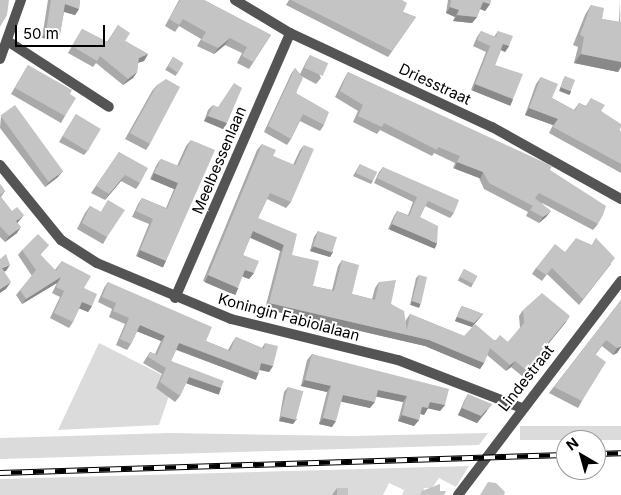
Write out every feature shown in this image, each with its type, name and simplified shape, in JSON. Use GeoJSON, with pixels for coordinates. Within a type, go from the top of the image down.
{"type":"FeatureCollection","features":[{"type":"Feature","properties":{"kind":"street"},"geometry":{"type":"LineString","coordinates":[[0,59],[9,42],[21,0]]}},
{"type":"Feature","properties":{"kind":"street","name":"Driesstraat"},"geometry":{"type":"LineString","coordinates":[[235,0],[290,33],[492,127],[621,199]]}},
{"type":"Feature","properties":{"kind":"street","name":"Meelbessenlaan"},"geometry":{"type":"LineString","coordinates":[[175,298],[290,33]]}},
{"type":"Feature","properties":{"kind":"street"},"geometry":{"type":"LineString","coordinates":[[9,42],[109,107]]}},
{"type":"Feature","properties":{"kind":"street","name":"Koningin Fabiolalaan"},"geometry":{"type":"LineString","coordinates":[[0,165],[51,230],[72,249],[175,298],[231,319],[398,360],[522,408]]}},
{"type":"Feature","properties":{"kind":"street","name":"Lindestraat"},"geometry":{"type":"LineString","coordinates":[[458,495],[522,408],[621,281]]}},
{"type":"Feature","properties":{"kind":"shaded area"},"geometry":{"type":"Polygon","coordinates":[[[99,343],[174,381],[159,425],[58,430],[99,343]]]}},
{"type":"Feature","properties":{"kind":"shaded area"},"geometry":{"type":"Polygon","coordinates":[[[520,426],[621,426],[621,440],[606,440],[606,430],[556,430],[556,440],[520,440],[520,426]]]}},
{"type":"Feature","properties":{"kind":"shaded area"},"geometry":{"type":"Polygon","coordinates":[[[170,433],[351,436],[488,433],[479,445],[0,459],[0,438],[170,433]]]}},
{"type":"Feature","properties":{"kind":"shaded area"},"geometry":{"type":"Polygon","coordinates":[[[469,466],[456,487],[439,478],[432,488],[424,488],[423,495],[402,495],[404,490],[389,483],[383,495],[0,495],[0,479],[469,466]]]}},
{"type":"Feature","properties":{"kind":"building"},"geometry":{"type":"Polygon","coordinates":[[[0,0],[9,0],[7,15],[0,27],[0,0]]]}},
{"type":"Feature","properties":{"kind":"building"},"geometry":{"type":"Polygon","coordinates":[[[51,0],[80,0],[79,9],[65,4],[60,34],[46,32],[51,0]]]}},
{"type":"Feature","properties":{"kind":"building"},"geometry":{"type":"Polygon","coordinates":[[[180,0],[204,0],[271,35],[253,62],[242,56],[247,47],[230,38],[218,48],[201,40],[206,32],[183,19],[179,25],[169,19],[180,0]]]}},
{"type":"Feature","properties":{"kind":"building"},"geometry":{"type":"Polygon","coordinates":[[[291,0],[402,0],[407,3],[403,12],[416,17],[392,51],[291,0]]]}},
{"type":"Feature","properties":{"kind":"building"},"geometry":{"type":"Polygon","coordinates":[[[451,0],[491,0],[490,4],[483,2],[477,17],[457,15],[459,10],[450,7],[451,0]]]}},
{"type":"Feature","properties":{"kind":"building"},"geometry":{"type":"Polygon","coordinates":[[[591,5],[604,8],[602,19],[621,22],[621,62],[581,54],[584,37],[580,35],[591,5]]]}},
{"type":"Feature","properties":{"kind":"building"},"geometry":{"type":"Polygon","coordinates":[[[118,25],[130,33],[125,41],[148,54],[139,58],[137,72],[128,79],[100,56],[97,61],[72,46],[82,29],[108,42],[118,25]]]}},
{"type":"Feature","properties":{"kind":"building"},"geometry":{"type":"Polygon","coordinates":[[[481,31],[496,37],[498,31],[513,36],[509,46],[503,44],[495,65],[523,74],[513,99],[475,84],[490,46],[477,40],[481,31]]]}},
{"type":"Feature","properties":{"kind":"building"},"geometry":{"type":"Polygon","coordinates":[[[310,55],[328,63],[323,76],[304,68],[310,55]]]}},
{"type":"Feature","properties":{"kind":"building"},"geometry":{"type":"Polygon","coordinates":[[[173,57],[183,63],[178,73],[168,66],[173,57]]]}},
{"type":"Feature","properties":{"kind":"building"},"geometry":{"type":"Polygon","coordinates":[[[28,65],[72,90],[70,94],[76,98],[65,116],[15,88],[28,65]]]}},
{"type":"Feature","properties":{"kind":"building"},"geometry":{"type":"Polygon","coordinates":[[[295,68],[303,78],[296,93],[329,112],[324,125],[303,114],[291,139],[268,126],[295,68]]]}},
{"type":"Feature","properties":{"kind":"building"},"geometry":{"type":"Polygon","coordinates":[[[348,72],[552,166],[550,170],[606,206],[598,224],[539,193],[535,198],[551,211],[543,217],[530,210],[533,206],[489,183],[483,172],[457,162],[460,156],[438,147],[437,150],[384,123],[382,127],[358,116],[363,105],[340,91],[348,72]]]}},
{"type":"Feature","properties":{"kind":"building"},"geometry":{"type":"Polygon","coordinates":[[[565,76],[575,80],[571,91],[561,87],[565,76]]]}},
{"type":"Feature","properties":{"kind":"building"},"geometry":{"type":"Polygon","coordinates":[[[541,77],[558,84],[552,98],[575,111],[579,103],[586,107],[591,98],[605,105],[601,111],[621,124],[619,131],[621,132],[621,164],[553,127],[558,119],[529,108],[541,77]]]}},
{"type":"Feature","properties":{"kind":"building"},"geometry":{"type":"Polygon","coordinates":[[[166,79],[180,87],[150,144],[130,133],[157,85],[166,79]]]}},
{"type":"Feature","properties":{"kind":"building"},"geometry":{"type":"Polygon","coordinates":[[[234,83],[242,88],[227,123],[208,116],[213,105],[218,107],[234,83]]]}},
{"type":"Feature","properties":{"kind":"building"},"geometry":{"type":"Polygon","coordinates":[[[15,105],[63,171],[49,182],[0,116],[15,105]]]}},
{"type":"Feature","properties":{"kind":"building"},"geometry":{"type":"Polygon","coordinates":[[[76,114],[101,129],[87,151],[63,136],[76,114]]]}},
{"type":"Feature","properties":{"kind":"building"},"geometry":{"type":"Polygon","coordinates":[[[191,140],[215,150],[166,261],[140,250],[153,219],[136,211],[142,198],[167,209],[178,183],[154,173],[161,159],[179,166],[191,140]]]}},
{"type":"Feature","properties":{"kind":"building"},"geometry":{"type":"Polygon","coordinates":[[[262,144],[276,150],[273,156],[295,165],[304,145],[314,149],[291,202],[270,193],[258,218],[297,234],[292,255],[319,261],[313,286],[334,291],[342,260],[359,265],[352,294],[375,300],[379,282],[396,280],[391,304],[404,311],[407,330],[410,314],[464,336],[475,324],[495,341],[500,335],[508,342],[524,323],[523,310],[542,293],[570,316],[526,370],[515,361],[510,365],[490,348],[484,363],[429,340],[269,303],[284,245],[253,231],[243,255],[259,261],[254,273],[245,270],[238,288],[208,275],[262,144]]]}},
{"type":"Feature","properties":{"kind":"building"},"geometry":{"type":"Polygon","coordinates":[[[119,152],[148,168],[140,183],[125,175],[109,194],[96,186],[119,152]]]}},
{"type":"Feature","properties":{"kind":"building"},"geometry":{"type":"Polygon","coordinates":[[[360,164],[377,172],[373,181],[356,173],[360,164]]]}},
{"type":"Feature","properties":{"kind":"building"},"geometry":{"type":"Polygon","coordinates":[[[383,167],[459,200],[454,213],[428,201],[420,217],[438,226],[437,243],[392,224],[397,211],[409,216],[417,197],[377,178],[383,167]]]}},
{"type":"Feature","properties":{"kind":"building"},"geometry":{"type":"Polygon","coordinates":[[[0,184],[5,191],[0,195],[0,184]]]}},
{"type":"Feature","properties":{"kind":"building"},"geometry":{"type":"Polygon","coordinates":[[[0,196],[12,211],[17,207],[24,215],[16,221],[21,227],[9,236],[0,226],[0,196]]]}},
{"type":"Feature","properties":{"kind":"building"},"geometry":{"type":"Polygon","coordinates":[[[108,200],[125,210],[107,237],[82,223],[90,206],[101,212],[108,200]]]}},
{"type":"Feature","properties":{"kind":"building"},"geometry":{"type":"Polygon","coordinates":[[[318,231],[337,237],[332,252],[313,246],[318,231]]]}},
{"type":"Feature","properties":{"kind":"building"},"geometry":{"type":"Polygon","coordinates":[[[38,234],[49,245],[40,254],[56,271],[62,261],[91,276],[84,288],[97,294],[92,306],[82,302],[73,322],[54,313],[64,291],[56,287],[61,277],[26,299],[20,290],[36,270],[22,250],[38,234]]]}},
{"type":"Feature","properties":{"kind":"building"},"geometry":{"type":"Polygon","coordinates":[[[576,238],[592,245],[596,238],[615,258],[583,299],[552,268],[546,275],[536,268],[555,244],[565,252],[576,238]]]}},
{"type":"Feature","properties":{"kind":"building"},"geometry":{"type":"Polygon","coordinates":[[[6,254],[10,265],[2,268],[11,282],[0,289],[0,259],[6,254]]]}},
{"type":"Feature","properties":{"kind":"building"},"geometry":{"type":"Polygon","coordinates":[[[464,269],[477,276],[473,284],[460,277],[464,269]]]}},
{"type":"Feature","properties":{"kind":"building"},"geometry":{"type":"Polygon","coordinates":[[[419,275],[427,277],[421,304],[412,301],[419,275]]]}},
{"type":"Feature","properties":{"kind":"building"},"geometry":{"type":"Polygon","coordinates":[[[108,282],[212,327],[206,341],[230,351],[236,337],[264,349],[265,343],[278,346],[273,366],[261,363],[259,373],[179,343],[171,361],[224,381],[221,388],[189,377],[180,396],[160,382],[166,368],[148,357],[150,352],[157,355],[165,336],[140,325],[131,344],[120,339],[129,318],[113,311],[116,303],[102,297],[108,282]]]}},
{"type":"Feature","properties":{"kind":"building"},"geometry":{"type":"Polygon","coordinates":[[[621,300],[621,346],[617,348],[606,340],[595,354],[606,362],[582,401],[554,387],[621,300]]]}},
{"type":"Feature","properties":{"kind":"building"},"geometry":{"type":"Polygon","coordinates":[[[462,306],[483,314],[474,323],[457,317],[462,306]]]}},
{"type":"Feature","properties":{"kind":"building"},"geometry":{"type":"Polygon","coordinates":[[[312,354],[449,389],[445,405],[430,402],[428,408],[422,407],[419,420],[402,415],[407,396],[378,390],[375,402],[343,395],[336,421],[323,418],[331,386],[305,380],[312,354]]]}},
{"type":"Feature","properties":{"kind":"building"},"geometry":{"type":"Polygon","coordinates":[[[288,387],[303,391],[296,420],[280,416],[288,387]]]}},
{"type":"Feature","properties":{"kind":"building"},"geometry":{"type":"Polygon","coordinates":[[[468,394],[492,404],[481,416],[462,408],[468,394]]]}},
{"type":"Feature","properties":{"kind":"building"},"geometry":{"type":"Polygon","coordinates":[[[488,482],[496,483],[505,492],[504,495],[480,495],[488,482]]]}},
{"type":"Feature","properties":{"kind":"building"},"geometry":{"type":"Polygon","coordinates":[[[440,484],[440,491],[446,491],[444,495],[420,495],[422,491],[440,484]]]}},
{"type":"Feature","properties":{"kind":"building"},"geometry":{"type":"Polygon","coordinates":[[[337,488],[348,488],[348,495],[337,495],[337,488]]]}},
{"type":"Feature","properties":{"kind":"railway"},"geometry":{"type":"LineString","coordinates":[[606,454],[621,453]]}},
{"type":"Feature","properties":{"kind":"railway"},"geometry":{"type":"LineString","coordinates":[[0,473],[556,455]]}}]}
